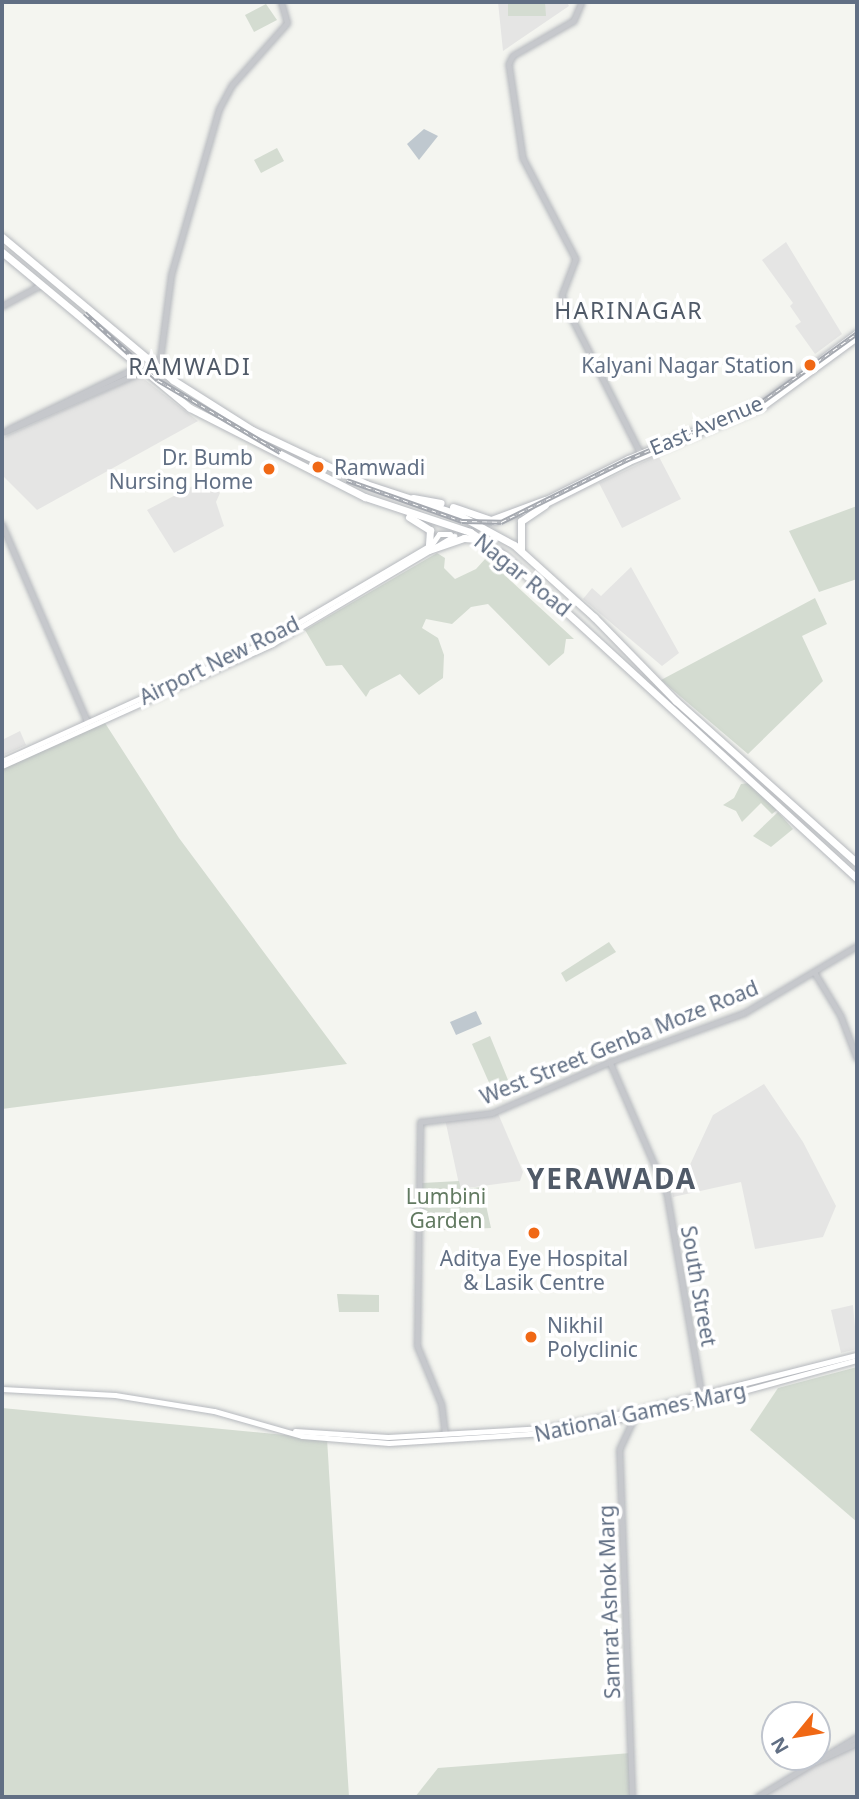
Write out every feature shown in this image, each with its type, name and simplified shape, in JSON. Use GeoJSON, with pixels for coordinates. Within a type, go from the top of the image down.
{"type":"FeatureCollection","features":[{"type":"Feature","properties":{"kind":"highway","name":"Nagar Road"},"geometry":{"type":"LineString","coordinates":[[2,237],[154,361],[218,409],[340,473],[477,523],[522,552],[594,617],[633,661],[857,863]]}},
{"type":"Feature","properties":{"kind":"highway","name":"Nagar Road"},"geometry":{"type":"LineString","coordinates":[[2,252],[43,284],[140,369],[211,420],[398,509],[452,524],[488,544],[585,626],[618,663],[857,879]]}},
{"type":"Feature","properties":{"kind":"highway"},"geometry":{"type":"LineString","coordinates":[[211,420],[218,409]]}},
{"type":"Feature","properties":{"kind":"highway"},"geometry":{"type":"LineString","coordinates":[[413,498],[425,497],[491,520],[545,503]]}},
{"type":"Feature","properties":{"kind":"highway"},"geometry":{"type":"LineString","coordinates":[[522,552],[518,542],[521,521],[545,503]]}},
{"type":"Feature","properties":{"kind":"highway"},"geometry":{"type":"LineString","coordinates":[[398,509],[426,525],[431,532],[429,548],[467,537],[488,544]]}},
{"type":"Feature","properties":{"kind":"highway"},"geometry":{"type":"LineString","coordinates":[[618,663],[626,654]]}},
{"type":"Feature","properties":{"kind":"highway"},"geometry":{"type":"LineString","coordinates":[[625,669],[633,661]]}},
{"type":"Feature","properties":{"kind":"main road","name":"East Avenue"},"geometry":{"type":"LineString","coordinates":[[800,379],[857,332]]}},
{"type":"Feature","properties":{"kind":"main road","name":"East Avenue"},"geometry":{"type":"LineString","coordinates":[[496,524],[641,455],[762,402],[800,379],[857,338]]}},
{"type":"Feature","properties":{"kind":"main road"},"geometry":{"type":"LineString","coordinates":[[429,548],[452,535]]}},
{"type":"Feature","properties":{"kind":"main road","name":"Airport New Road"},"geometry":{"type":"LineString","coordinates":[[2,761],[272,644],[429,548]]}},
{"type":"Feature","properties":{"kind":"main road","name":"Airport New Road"},"geometry":{"type":"LineString","coordinates":[[2,766],[270,640],[429,548]]}},
{"type":"Feature","properties":{"kind":"main road","name":"National Games Marg"},"geometry":{"type":"LineString","coordinates":[[2,1389],[115,1395],[295,1431],[377,1437],[445,1437],[545,1428],[635,1414],[857,1357]]}},
{"type":"Feature","properties":{"kind":"street"},"geometry":{"type":"LineString","coordinates":[[3,433],[154,361],[171,275],[219,109],[232,85],[287,23],[281,2]]}},
{"type":"Feature","properties":{"kind":"street"},"geometry":{"type":"LineString","coordinates":[[582,2],[574,21],[513,56],[509,64],[523,158],[575,257],[562,295],[590,357],[641,455]]}},
{"type":"Feature","properties":{"kind":"street"},"geometry":{"type":"LineString","coordinates":[[2,306],[43,284]]}},
{"type":"Feature","properties":{"kind":"street"},"geometry":{"type":"LineString","coordinates":[[2,524],[89,724]]}},
{"type":"Feature","properties":{"kind":"street","name":"West Street Genba Moze Road"},"geometry":{"type":"LineString","coordinates":[[445,1437],[441,1404],[417,1346],[420,1122],[492,1113],[610,1062],[751,1011],[857,946]]}},
{"type":"Feature","properties":{"kind":"street"},"geometry":{"type":"LineString","coordinates":[[815,973],[841,1016],[857,1058]]}},
{"type":"Feature","properties":{"kind":"street","name":"South Street"},"geometry":{"type":"LineString","coordinates":[[610,1062],[667,1193],[702,1398]]}},
{"type":"Feature","properties":{"kind":"street","name":"Samrat Ashok Marg"},"geometry":{"type":"LineString","coordinates":[[632,1797],[619,1450],[635,1414]]}},
{"type":"Feature","properties":{"kind":"street"},"geometry":{"type":"LineString","coordinates":[[757,1797],[857,1737]]}},
{"type":"Feature","properties":{"kind":"street"},"geometry":{"type":"LineString","coordinates":[[840,1749],[857,1743]]}},
{"type":"Feature","properties":{"kind":"shaded area"},"geometry":{"type":"Polygon","coordinates":[[[498,2],[567,2],[569,6],[503,51],[498,2]]]}},
{"type":"Feature","properties":{"kind":"shaded area"},"geometry":{"type":"Polygon","coordinates":[[[424,129],[438,136],[419,160],[407,144],[424,129]]]}},
{"type":"Feature","properties":{"kind":"shaded area"},"geometry":{"type":"Polygon","coordinates":[[[786,242],[842,334],[815,354],[795,326],[801,322],[790,306],[793,303],[762,260],[786,242]]]}},
{"type":"Feature","properties":{"kind":"shaded area"},"geometry":{"type":"Polygon","coordinates":[[[140,376],[198,421],[37,510],[2,475],[2,438],[140,376]]]}},
{"type":"Feature","properties":{"kind":"shaded area"},"geometry":{"type":"Polygon","coordinates":[[[658,455],[681,499],[622,528],[599,483],[658,455]]]}},
{"type":"Feature","properties":{"kind":"shaded area"},"geometry":{"type":"Polygon","coordinates":[[[210,477],[220,493],[216,502],[224,526],[174,553],[147,510],[210,477]]]}},
{"type":"Feature","properties":{"kind":"shaded area"},"geometry":{"type":"Polygon","coordinates":[[[631,567],[679,653],[662,666],[583,599],[592,588],[601,596],[631,567]]]}},
{"type":"Feature","properties":{"kind":"shaded area"},"geometry":{"type":"Polygon","coordinates":[[[20,731],[26,745],[2,756],[2,740],[20,731]]]}},
{"type":"Feature","properties":{"kind":"shaded area"},"geometry":{"type":"Polygon","coordinates":[[[476,1011],[482,1024],[456,1035],[450,1022],[476,1011]]]}},
{"type":"Feature","properties":{"kind":"shaded area"},"geometry":{"type":"Polygon","coordinates":[[[764,1084],[803,1142],[836,1206],[823,1237],[755,1249],[741,1182],[673,1197],[671,1186],[682,1182],[713,1115],[764,1084]]]}},
{"type":"Feature","properties":{"kind":"shaded area"},"geometry":{"type":"Polygon","coordinates":[[[497,1111],[523,1172],[520,1181],[460,1189],[445,1119],[497,1111]]]}},
{"type":"Feature","properties":{"kind":"shaded area"},"geometry":{"type":"Polygon","coordinates":[[[853,1305],[857,1349],[841,1353],[831,1310],[853,1305]]]}},
{"type":"Feature","properties":{"kind":"shaded area"},"geometry":{"type":"Polygon","coordinates":[[[857,1745],[857,1797],[761,1797],[803,1771],[831,1771],[831,1758],[857,1745]]]}},
{"type":"Feature","properties":{"kind":"green space"},"geometry":{"type":"Polygon","coordinates":[[[508,2],[545,2],[546,16],[508,16],[508,2]]]}},
{"type":"Feature","properties":{"kind":"green space"},"geometry":{"type":"Polygon","coordinates":[[[266,4],[277,20],[254,32],[245,15],[266,4]]]}},
{"type":"Feature","properties":{"kind":"green space"},"geometry":{"type":"Polygon","coordinates":[[[277,148],[284,161],[261,173],[254,160],[277,148]]]}},
{"type":"Feature","properties":{"kind":"green space"},"geometry":{"type":"Polygon","coordinates":[[[857,506],[857,579],[819,592],[789,531],[857,506]]]}},
{"type":"Feature","properties":{"kind":"green space"},"geometry":{"type":"Polygon","coordinates":[[[437,553],[445,558],[444,568],[455,579],[476,569],[486,558],[574,639],[566,639],[564,653],[549,666],[488,604],[471,607],[452,624],[426,619],[422,628],[438,638],[444,655],[443,678],[419,695],[400,674],[370,690],[366,697],[342,665],[326,666],[305,630],[437,553]]]}},
{"type":"Feature","properties":{"kind":"green space"},"geometry":{"type":"Polygon","coordinates":[[[815,598],[827,624],[802,636],[823,681],[748,754],[661,680],[815,598]]]}},
{"type":"Feature","properties":{"kind":"green space"},"geometry":{"type":"Polygon","coordinates":[[[105,723],[179,838],[347,1064],[2,1109],[2,769],[105,723]]]}},
{"type":"Feature","properties":{"kind":"green space"},"geometry":{"type":"Polygon","coordinates":[[[749,783],[777,810],[772,814],[761,803],[742,822],[736,811],[723,805],[734,798],[741,784],[749,783]]]}},
{"type":"Feature","properties":{"kind":"green space"},"geometry":{"type":"Polygon","coordinates":[[[778,812],[793,829],[771,847],[753,836],[778,812]]]}},
{"type":"Feature","properties":{"kind":"green space"},"geometry":{"type":"Polygon","coordinates":[[[609,942],[616,952],[566,982],[561,973],[609,942]]]}},
{"type":"Feature","properties":{"kind":"green space"},"geometry":{"type":"Polygon","coordinates":[[[490,1036],[508,1080],[491,1087],[472,1044],[490,1036]]]}},
{"type":"Feature","properties":{"kind":"green space","name":"Lumbini Garden"},"geometry":{"type":"Polygon","coordinates":[[[459,1181],[461,1189],[482,1187],[491,1228],[424,1231],[422,1183],[459,1181]]]}},
{"type":"Feature","properties":{"kind":"green space"},"geometry":{"type":"Polygon","coordinates":[[[337,1294],[379,1295],[379,1312],[339,1312],[337,1294]]]}},
{"type":"Feature","properties":{"kind":"green space"},"geometry":{"type":"Polygon","coordinates":[[[857,1367],[857,1522],[750,1430],[778,1388],[857,1367]]]}},
{"type":"Feature","properties":{"kind":"green space"},"geometry":{"type":"Polygon","coordinates":[[[2,1408],[327,1439],[349,1797],[2,1797],[2,1408]]]}},
{"type":"Feature","properties":{"kind":"green space"},"geometry":{"type":"Polygon","coordinates":[[[631,1753],[633,1797],[415,1797],[438,1768],[631,1753]]]}},
{"type":"Feature","properties":{"kind":"tunnel"},"geometry":{"type":"LineString","coordinates":[[450,534],[495,522]]}},
{"type":"Feature","properties":{"kind":"railway"},"geometry":{"type":"LineString","coordinates":[[85,313],[158,380],[280,452]]}},
{"type":"Feature","properties":{"kind":"railway"},"geometry":{"type":"LineString","coordinates":[[347,480],[462,521],[501,522],[626,460],[760,403],[857,333]]}},
{"type":"Feature","properties":{"kind":"place","name":"Kalyani Nagar Station"},"geometry":{"type":"Point","coordinates":[810,365]}},
{"type":"Feature","properties":{"kind":"place","name":"Ramwadi"},"geometry":{"type":"Point","coordinates":[318,467]}},
{"type":"Feature","properties":{"kind":"place","name":"Dr. Bumb Nursing Home"},"geometry":{"type":"Point","coordinates":[269,469]}},
{"type":"Feature","properties":{"kind":"place","name":"Aditya Eye Hospital & Lasik Centre"},"geometry":{"type":"Point","coordinates":[534,1233]}},
{"type":"Feature","properties":{"kind":"place","name":"Nikhil Polyclinic"},"geometry":{"type":"Point","coordinates":[531,1337]}},
{"type":"Feature","properties":{"kind":"district","name":"HARINAGAR"},"geometry":{"type":"Point","coordinates":[629,310]}},
{"type":"Feature","properties":{"kind":"district","name":"RAMWADI"},"geometry":{"type":"Point","coordinates":[190,366]}},
{"type":"Feature","properties":{"kind":"district","name":"YERAWADA"},"geometry":{"type":"Point","coordinates":[612,1178]}}]}
